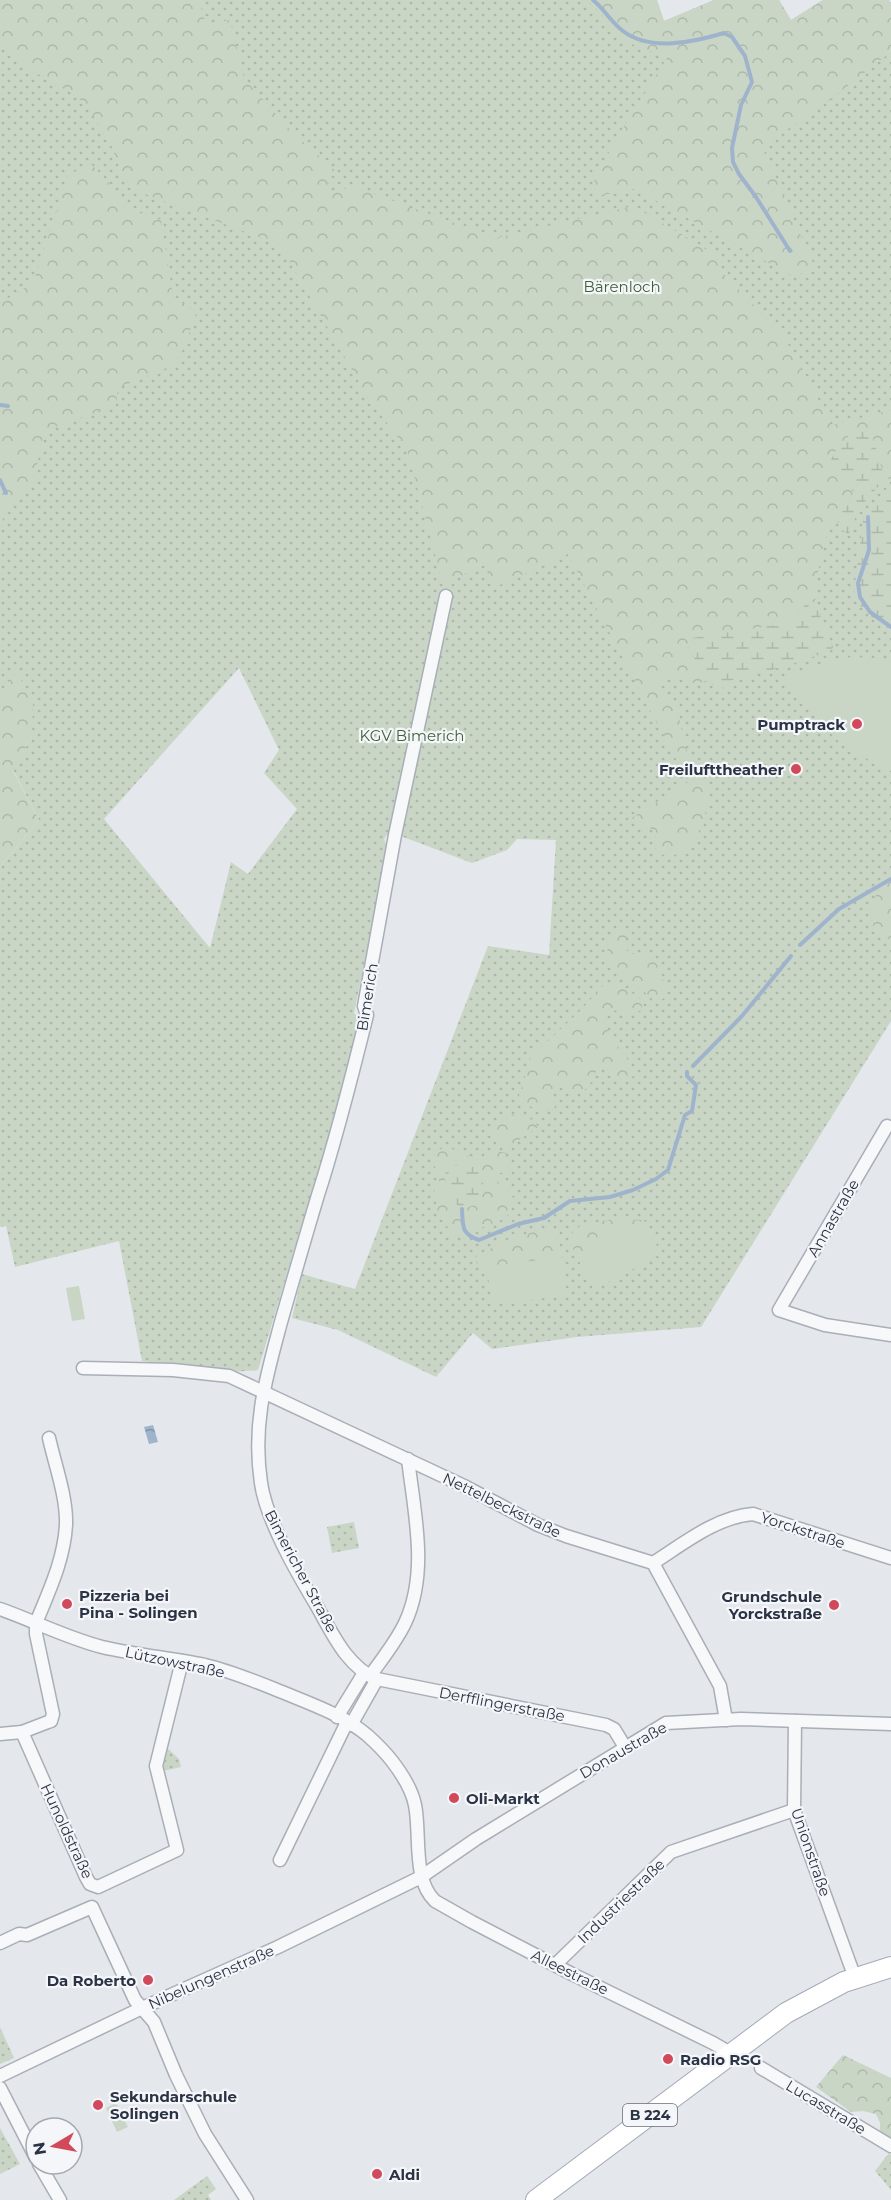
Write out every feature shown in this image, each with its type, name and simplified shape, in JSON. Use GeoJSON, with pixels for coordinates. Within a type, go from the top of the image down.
{"type":"FeatureCollection","features":[{"type":"Feature","properties":{"kind":"main road","name":"B 224"},"geometry":{"type":"LineString","coordinates":[[536,2200],[802,2003],[855,1978],[891,1967]]}},
{"type":"Feature","properties":{"kind":"street","name":"Bimerich"},"geometry":{"type":"LineString","coordinates":[[262,1391],[340,1125],[367,1015],[364,1006],[395,835],[446,596]]}},
{"type":"Feature","properties":{"kind":"street","name":"Annastraße"},"geometry":{"type":"LineString","coordinates":[[886,1126],[779,1310],[825,1325],[891,1335]]}},
{"type":"Feature","properties":{"kind":"street"},"geometry":{"type":"LineString","coordinates":[[83,1368],[173,1370],[229,1376],[262,1391]]}},
{"type":"Feature","properties":{"kind":"street","name":"Nettelbeckstraße"},"geometry":{"type":"LineString","coordinates":[[262,1391],[488,1497],[538,1525],[653,1563]]}},
{"type":"Feature","properties":{"kind":"street","name":"Bimericher Straße"},"geometry":{"type":"LineString","coordinates":[[262,1391],[258,1415],[260,1472],[266,1503],[309,1593],[344,1650],[370,1676]]}},
{"type":"Feature","properties":{"kind":"street"},"geometry":{"type":"LineString","coordinates":[[0,1734],[22,1732],[51,1720],[53,1714],[36,1634],[36,1623],[56,1574],[64,1544],[66,1523],[49,1438]]}},
{"type":"Feature","properties":{"kind":"street"},"geometry":{"type":"LineString","coordinates":[[280,1860],[345,1721],[370,1676],[405,1624],[416,1590],[419,1547],[408,1460]]}},
{"type":"Feature","properties":{"kind":"street","name":"Yorckstraße"},"geometry":{"type":"LineString","coordinates":[[653,1563],[737,1515],[753,1514],[891,1558]]}},
{"type":"Feature","properties":{"kind":"street"},"geometry":{"type":"LineString","coordinates":[[653,1563],[720,1686],[726,1720]]}},
{"type":"Feature","properties":{"kind":"street","name":"Lützowstraße"},"geometry":{"type":"LineString","coordinates":[[0,1609],[103,1647],[207,1666],[254,1681],[345,1721],[367,1735],[393,1763],[408,1786],[417,1819],[421,1877]]}},
{"type":"Feature","properties":{"kind":"street","name":"Hunoldstraße"},"geometry":{"type":"LineString","coordinates":[[22,1732],[81,1867],[90,1884],[98,1887],[177,1850],[156,1766],[182,1661]]}},
{"type":"Feature","properties":{"kind":"street","name":"Derfflingerstraße"},"geometry":{"type":"LineString","coordinates":[[370,1676],[606,1725],[614,1729],[625,1747]]}},
{"type":"Feature","properties":{"kind":"street","name":"Donaustraße"},"geometry":{"type":"LineString","coordinates":[[421,1877],[476,1839],[666,1723],[726,1720],[891,1724]]}},
{"type":"Feature","properties":{"kind":"street","name":"Unionstraße"},"geometry":{"type":"LineString","coordinates":[[795,1721],[794,1810],[855,1978]]}},
{"type":"Feature","properties":{"kind":"street","name":"Industriestraße"},"geometry":{"type":"LineString","coordinates":[[555,1965],[671,1852],[794,1810]]}},
{"type":"Feature","properties":{"kind":"street","name":"Alleestraße"},"geometry":{"type":"LineString","coordinates":[[421,1877],[430,1895],[443,1906],[732,2054]]}},
{"type":"Feature","properties":{"kind":"street","name":"Nibelungenstraße"},"geometry":{"type":"LineString","coordinates":[[0,2076],[142,2008],[278,1947],[421,1877]]}},
{"type":"Feature","properties":{"kind":"street"},"geometry":{"type":"LineString","coordinates":[[0,1943],[19,1934],[27,1935],[92,1907],[135,2000],[154,2022],[176,2075],[205,2134],[247,2200]]}},
{"type":"Feature","properties":{"kind":"street","name":"Lucasstraße"},"geometry":{"type":"LineString","coordinates":[[761,2068],[891,2146]]}},
{"type":"Feature","properties":{"kind":"street"},"geometry":{"type":"LineString","coordinates":[[0,2088],[24,2135]]}},
{"type":"Feature","properties":{"kind":"street"},"geometry":{"type":"LineString","coordinates":[[46,2176],[60,2200]]}},
{"type":"Feature","properties":{"kind":"green space"},"geometry":{"type":"Polygon","coordinates":[[[0,0],[657,0],[664,21],[714,0],[779,0],[791,20],[823,0],[889,0],[891,3],[891,1021],[701,1327],[577,1337],[492,1349],[473,1333],[436,1377],[338,1330],[292,1318],[302,1274],[355,1289],[488,946],[549,955],[556,840],[517,839],[507,850],[472,863],[398,835],[387,835],[384,839],[388,849],[354,1013],[359,1018],[361,1028],[258,1370],[229,1372],[142,1361],[119,1241],[15,1267],[6,1226],[0,1227],[0,867],[39,820],[13,770],[32,736],[0,695],[0,39],[5,44],[0,0]],[[239,668],[104,819],[210,948],[231,862],[248,874],[297,809],[264,773],[279,750],[239,668]]]}},
{"type":"Feature","properties":{"kind":"green space","name":"Bärenloch"},"geometry":{"type":"Polygon","coordinates":[[[0,0],[199,0],[206,24],[230,20],[244,78],[290,130],[338,173],[326,175],[330,191],[355,187],[496,238],[633,206],[722,260],[717,267],[783,335],[832,425],[891,410],[891,479],[885,479],[877,457],[846,481],[851,485],[853,495],[837,523],[828,528],[817,576],[815,603],[808,600],[794,620],[788,623],[714,636],[699,636],[701,665],[707,674],[706,681],[691,683],[668,674],[663,678],[659,690],[673,701],[689,758],[705,781],[707,788],[707,806],[702,826],[692,843],[685,849],[676,855],[659,854],[656,851],[656,833],[652,829],[627,821],[688,782],[568,554],[496,587],[484,565],[443,584],[407,449],[370,401],[280,245],[137,191],[129,185],[121,172],[110,142],[93,115],[77,96],[29,69],[0,39],[0,0]]]}},
{"type":"Feature","properties":{"kind":"green space"},"geometry":{"type":"Polygon","coordinates":[[[587,0],[657,0],[664,21],[714,0],[779,0],[791,20],[823,0],[889,0],[891,3],[891,52],[823,105],[762,147],[816,270],[792,276],[635,189],[597,196],[594,179],[667,58],[629,43],[587,0]]]}},
{"type":"Feature","properties":{"kind":"green space"},"geometry":{"type":"Polygon","coordinates":[[[92,165],[135,211],[161,220],[173,296],[196,313],[185,346],[174,365],[118,388],[116,405],[44,431],[34,480],[0,523],[0,303],[33,283],[69,174],[92,165]]]}},
{"type":"Feature","properties":{"kind":"green space"},"geometry":{"type":"Polygon","coordinates":[[[865,427],[871,432],[885,479],[859,508],[853,529],[848,534],[840,529],[837,520],[853,495],[851,485],[833,474],[829,469],[830,462],[841,443],[852,433],[865,427]]]}},
{"type":"Feature","properties":{"kind":"green space"},"geometry":{"type":"Polygon","coordinates":[[[888,487],[891,489],[891,634],[870,617],[860,605],[854,591],[864,514],[888,487]]]}},
{"type":"Feature","properties":{"kind":"green space"},"geometry":{"type":"Polygon","coordinates":[[[808,600],[815,603],[833,647],[830,651],[780,668],[732,680],[724,688],[707,683],[702,668],[687,645],[692,638],[788,623],[794,620],[808,600]]]}},
{"type":"Feature","properties":{"kind":"green space","name":"Pumptrack"},"geometry":{"type":"Polygon","coordinates":[[[853,657],[891,662],[891,771],[861,756],[834,737],[780,678],[836,659],[853,657]]]}},
{"type":"Feature","properties":{"kind":"green space"},"geometry":{"type":"Polygon","coordinates":[[[16,671],[33,702],[32,736],[13,771],[39,820],[0,867],[0,694],[16,671]]]}},
{"type":"Feature","properties":{"kind":"green space"},"geometry":{"type":"Polygon","coordinates":[[[891,871],[891,941],[876,930],[871,919],[871,912],[876,896],[891,871]]]}},
{"type":"Feature","properties":{"kind":"green space"},"geometry":{"type":"Polygon","coordinates":[[[619,925],[627,932],[626,950],[655,957],[667,991],[663,999],[653,1000],[622,977],[610,964],[607,956],[609,943],[619,925]]]}},
{"type":"Feature","properties":{"kind":"green space"},"geometry":{"type":"Polygon","coordinates":[[[616,981],[643,1001],[637,1013],[625,1014],[616,1010],[606,1016],[608,1031],[628,1060],[634,1076],[619,1078],[599,1066],[589,1085],[582,1091],[577,1093],[553,1087],[555,1107],[551,1111],[528,1105],[519,1096],[531,1057],[605,984],[616,981]]]}},
{"type":"Feature","properties":{"kind":"green space"},"geometry":{"type":"Polygon","coordinates":[[[512,1115],[527,1117],[538,1127],[509,1147],[498,1145],[494,1140],[494,1131],[499,1124],[512,1115]]]}},
{"type":"Feature","properties":{"kind":"green space"},"geometry":{"type":"Polygon","coordinates":[[[443,1148],[450,1148],[478,1160],[491,1152],[506,1153],[510,1172],[499,1173],[496,1177],[498,1182],[507,1186],[514,1199],[506,1218],[457,1238],[453,1236],[437,1210],[434,1188],[439,1183],[439,1173],[434,1166],[433,1156],[443,1148]]]}},
{"type":"Feature","properties":{"kind":"green space"},"geometry":{"type":"Polygon","coordinates":[[[472,1162],[483,1172],[482,1190],[475,1205],[462,1209],[452,1200],[444,1176],[449,1167],[472,1162]]]}},
{"type":"Feature","properties":{"kind":"green space"},"geometry":{"type":"Polygon","coordinates":[[[613,1219],[644,1220],[576,1255],[572,1244],[574,1231],[586,1224],[613,1219]]]}},
{"type":"Feature","properties":{"kind":"green space"},"geometry":{"type":"Polygon","coordinates":[[[644,1220],[661,1254],[594,1290],[576,1255],[644,1220]]]}},
{"type":"Feature","properties":{"kind":"green space"},"geometry":{"type":"Polygon","coordinates":[[[551,1228],[556,1231],[562,1257],[487,1267],[480,1266],[476,1262],[478,1255],[513,1237],[551,1228]]]}},
{"type":"Feature","properties":{"kind":"green space"},"geometry":{"type":"Polygon","coordinates":[[[562,1257],[567,1295],[492,1305],[487,1267],[562,1257]]]}},
{"type":"Feature","properties":{"kind":"green space"},"geometry":{"type":"Polygon","coordinates":[[[79,1286],[85,1319],[72,1321],[66,1288],[79,1286]]]}},
{"type":"Feature","properties":{"kind":"green space"},"geometry":{"type":"Polygon","coordinates":[[[354,1522],[359,1548],[332,1553],[327,1527],[354,1522]]]}},
{"type":"Feature","properties":{"kind":"green space"},"geometry":{"type":"Polygon","coordinates":[[[165,1746],[179,1759],[181,1767],[163,1771],[161,1762],[165,1746]]]}},
{"type":"Feature","properties":{"kind":"green space"},"geometry":{"type":"Polygon","coordinates":[[[0,2027],[14,2058],[0,2064],[0,2027]]]}},
{"type":"Feature","properties":{"kind":"green space"},"geometry":{"type":"Polygon","coordinates":[[[843,2055],[891,2078],[891,2141],[880,2135],[880,2123],[876,2114],[863,2111],[851,2112],[816,2087],[843,2055]]]}},
{"type":"Feature","properties":{"kind":"green space"},"geometry":{"type":"Polygon","coordinates":[[[116,2103],[128,2127],[117,2132],[106,2108],[116,2103]]]}},
{"type":"Feature","properties":{"kind":"green space"},"geometry":{"type":"Polygon","coordinates":[[[0,2128],[20,2164],[0,2174],[0,2128]]]}},
{"type":"Feature","properties":{"kind":"green space"},"geometry":{"type":"Polygon","coordinates":[[[889,2153],[891,2155],[891,2190],[875,2171],[889,2153]]]}},
{"type":"Feature","properties":{"kind":"green space"},"geometry":{"type":"Polygon","coordinates":[[[207,2176],[216,2189],[208,2195],[211,2200],[174,2200],[207,2176]]]}},
{"type":"Feature","properties":{"kind":"water"},"geometry":{"type":"Polygon","coordinates":[[[153,1425],[158,1442],[149,1444],[144,1427],[153,1425]]]}},
{"type":"Feature","properties":{"kind":"waterway"},"geometry":{"type":"LineString","coordinates":[[593,0],[623,31],[646,41],[686,42],[724,33],[732,37],[745,56],[752,82],[741,105],[732,148],[733,162],[790,251]]}},
{"type":"Feature","properties":{"kind":"waterway"},"geometry":{"type":"LineString","coordinates":[[0,405],[8,406]]}},
{"type":"Feature","properties":{"kind":"waterway"},"geometry":{"type":"LineString","coordinates":[[0,480],[6,493]]}},
{"type":"Feature","properties":{"kind":"waterway"},"geometry":{"type":"LineString","coordinates":[[868,517],[869,550],[858,583],[860,597],[870,612],[891,627]]}},
{"type":"Feature","properties":{"kind":"waterway"},"geometry":{"type":"LineString","coordinates":[[800,945],[839,909],[891,879]]}},
{"type":"Feature","properties":{"kind":"waterway"},"geometry":{"type":"LineString","coordinates":[[693,1066],[742,1016],[791,956]]}},
{"type":"Feature","properties":{"kind":"waterway"},"geometry":{"type":"LineString","coordinates":[[462,1209],[464,1229],[473,1238],[479,1240],[518,1224],[544,1218],[570,1201],[610,1197],[633,1190],[656,1179],[668,1170],[685,1115],[692,1111],[696,1085],[687,1076],[687,1072]]}},
{"type":"Feature","properties":{"kind":"place","name":"Pumptrack"},"geometry":{"type":"Point","coordinates":[857,724]}},
{"type":"Feature","properties":{"kind":"place","name":"Freilufttheather"},"geometry":{"type":"Point","coordinates":[796,769]}},
{"type":"Feature","properties":{"kind":"place","name":"Pizzeria bei Pina - Solingen"},"geometry":{"type":"Point","coordinates":[67,1604]}},
{"type":"Feature","properties":{"kind":"place","name":"Grundschule Yorckstraße"},"geometry":{"type":"Point","coordinates":[834,1605]}},
{"type":"Feature","properties":{"kind":"place","name":"Oli-Markt"},"geometry":{"type":"Point","coordinates":[454,1798]}},
{"type":"Feature","properties":{"kind":"place","name":"Da Roberto"},"geometry":{"type":"Point","coordinates":[148,1980]}},
{"type":"Feature","properties":{"kind":"place","name":"Radio RSG"},"geometry":{"type":"Point","coordinates":[668,2059]}},
{"type":"Feature","properties":{"kind":"place","name":"Sekundarschule Solingen"},"geometry":{"type":"Point","coordinates":[98,2105]}},
{"type":"Feature","properties":{"kind":"place","name":"Aldi"},"geometry":{"type":"Point","coordinates":[377,2174]}},
{"type":"Feature","properties":{"kind":"park label","name":"KGV Bimerich"},"geometry":{"type":"Point","coordinates":[412,735]}}]}
